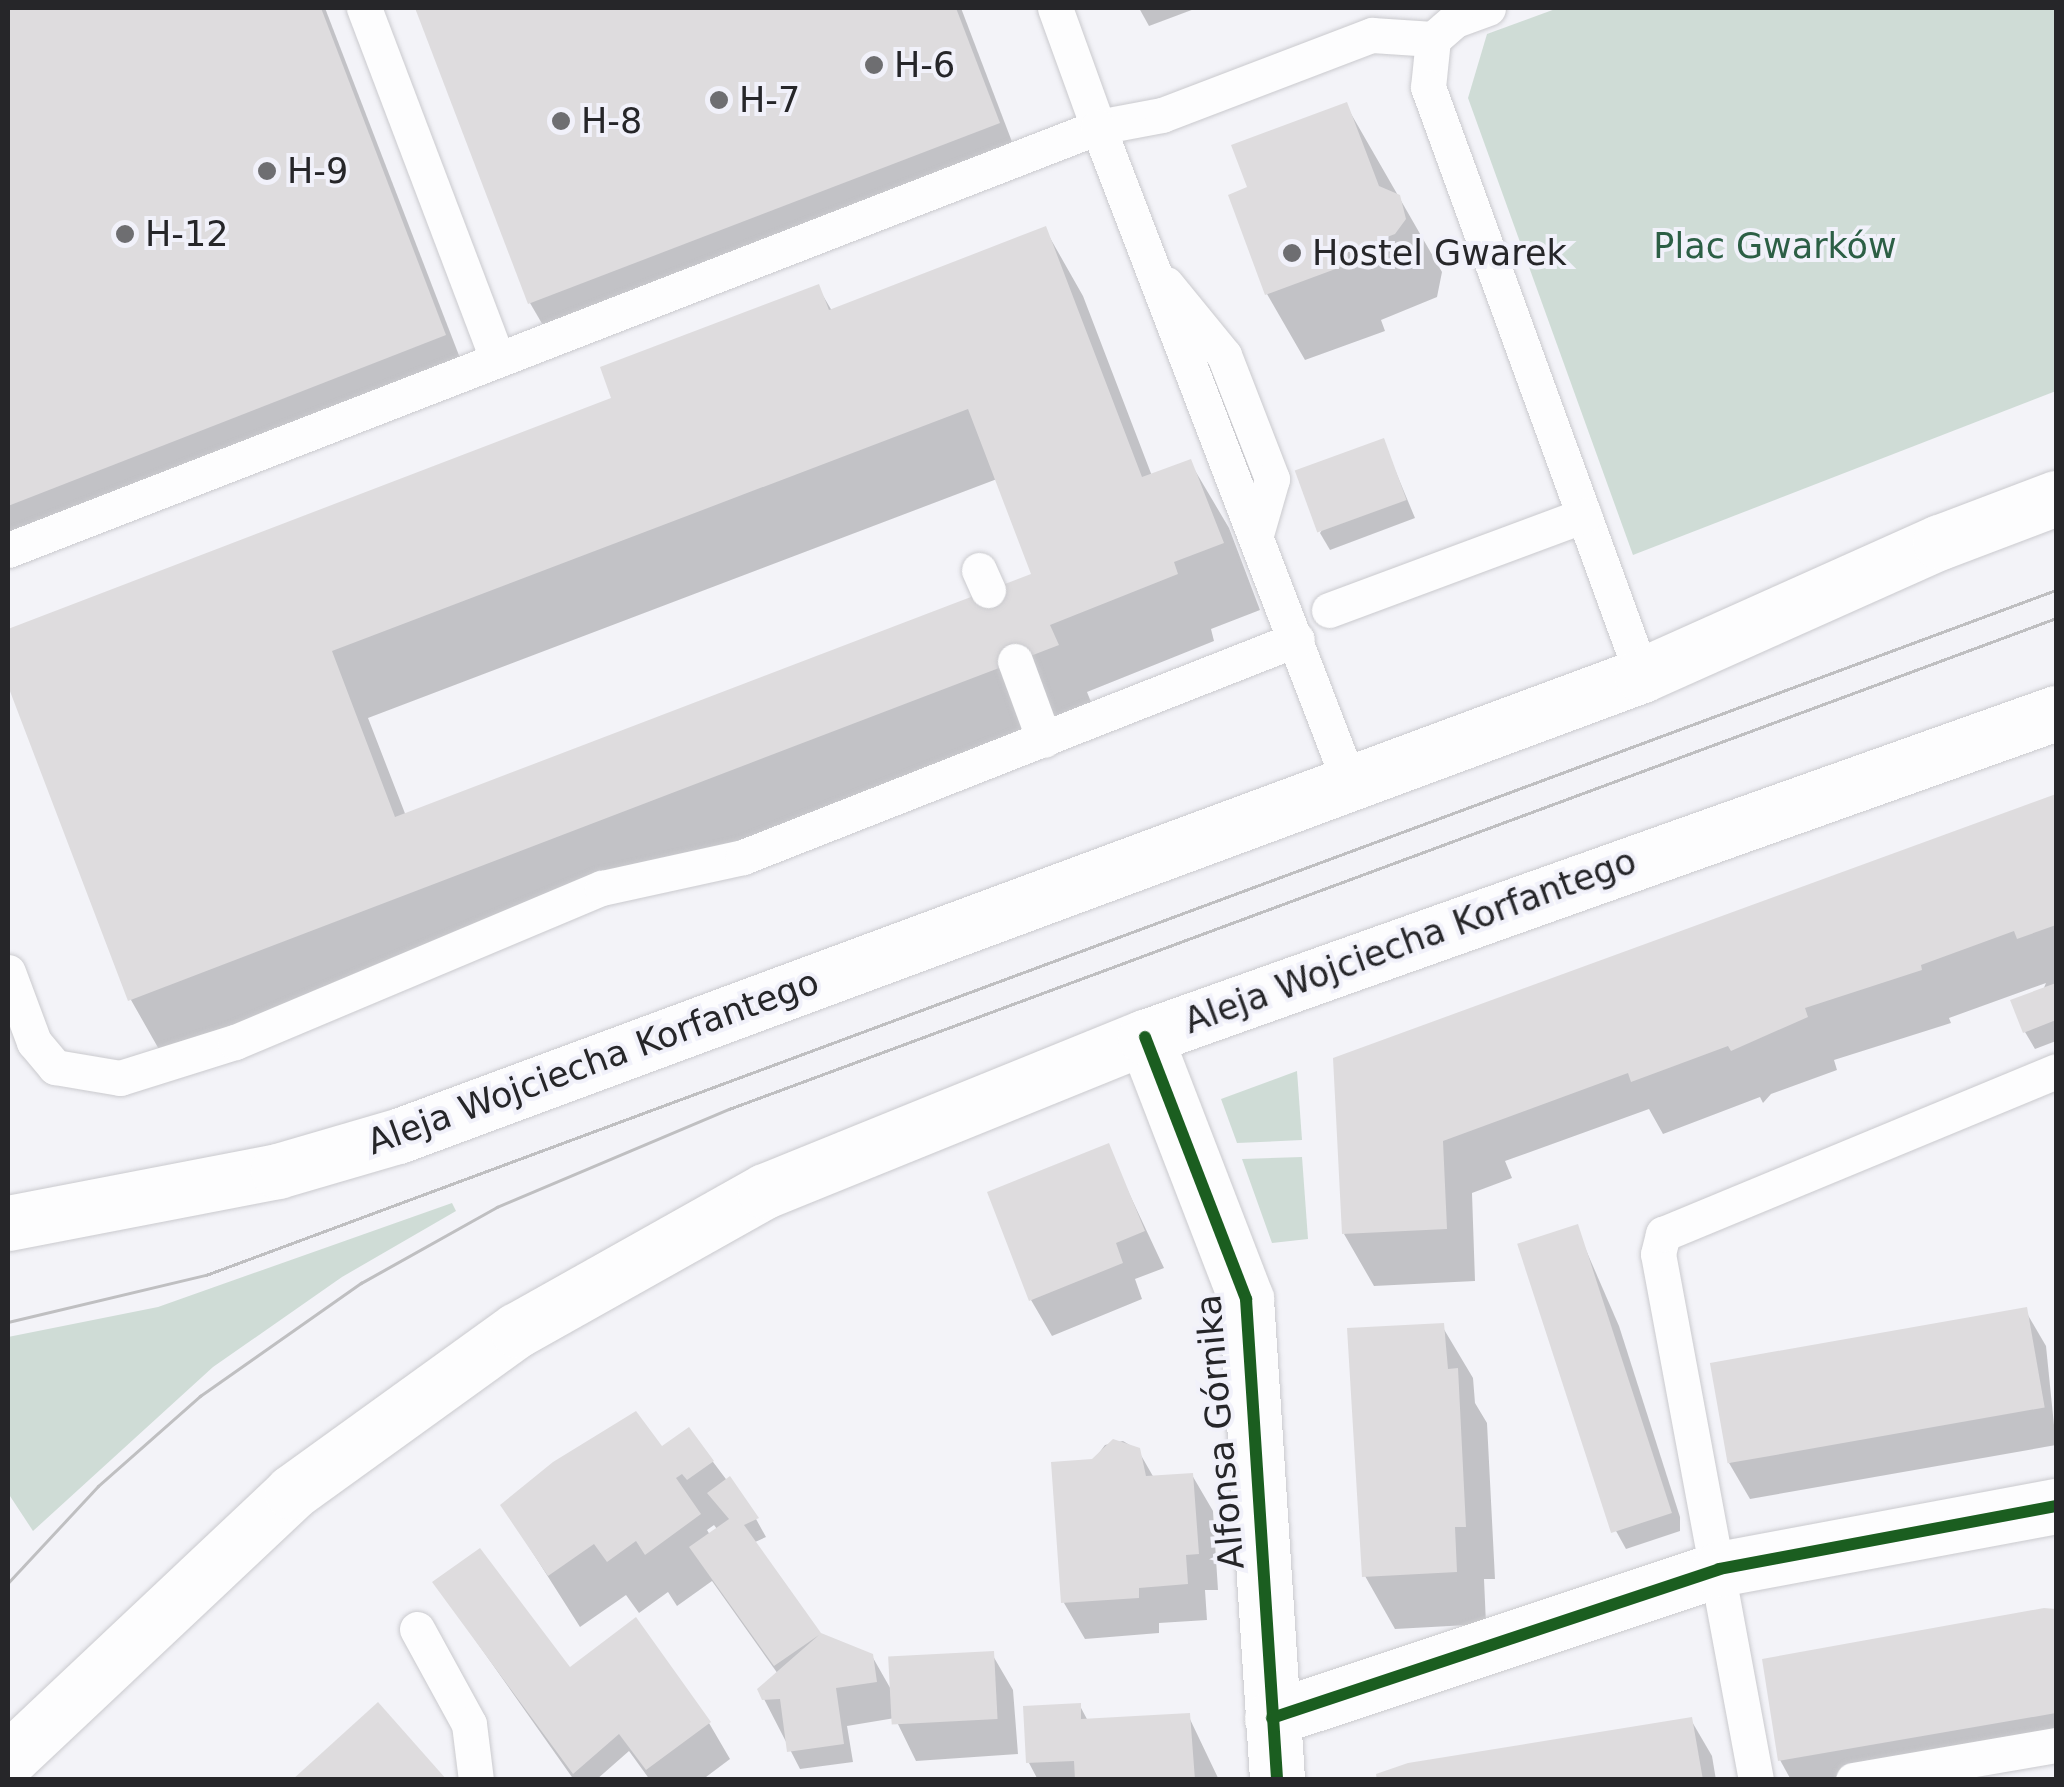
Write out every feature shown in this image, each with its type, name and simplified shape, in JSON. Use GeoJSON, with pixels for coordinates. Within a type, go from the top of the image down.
{"type":"FeatureCollection","features":[{"type":"Feature","properties":{"kind":"main road","name":"Aleja Wojciecha Korfantego"},"geometry":{"type":"LineString","coordinates":[[8,1223],[242,1179],[398,1136],[1642,675],[1940,542],[2056,498]]}},
{"type":"Feature","properties":{"kind":"main road","name":"Aleja Wojciecha Korfantego"},"geometry":{"type":"LineString","coordinates":[[8,1760],[292,1492],[516,1330],[765,1191],[1146,1036],[2056,713]]}},
{"type":"Feature","properties":{"kind":"main road","name":"Alfonsa Górnika"},"geometry":{"type":"LineString","coordinates":[[1146,1036],[1246,1299],[1276,1780]]}},
{"type":"Feature","properties":{"kind":"main road"},"geometry":{"type":"LineString","coordinates":[[1272,1718],[1719,1569],[2056,1506]]}},
{"type":"Feature","properties":{"kind":"lane"},"geometry":{"type":"LineString","coordinates":[[364,8],[498,359]]}},
{"type":"Feature","properties":{"kind":"lane"},"geometry":{"type":"LineString","coordinates":[[1055,8],[1350,784]]}},
{"type":"Feature","properties":{"kind":"lane"},"geometry":{"type":"LineString","coordinates":[[1488,8],[1455,20],[1433,40],[1428,86],[1642,675]]}},
{"type":"Feature","properties":{"kind":"lane"},"geometry":{"type":"LineString","coordinates":[[8,550],[1098,127],[1162,115],[1372,35],[1433,40]]}},
{"type":"Feature","properties":{"kind":"lane"},"geometry":{"type":"LineString","coordinates":[[1329,610],[1584,515]]}},
{"type":"Feature","properties":{"kind":"lane"},"geometry":{"type":"LineString","coordinates":[[8,972],[34,1042],[55,1067],[120,1078],[235,1042],[602,888],[743,857],[1296,639]]}},
{"type":"Feature","properties":{"kind":"lane"},"geometry":{"type":"LineString","coordinates":[[1015,662],[1044,740]]}},
{"type":"Feature","properties":{"kind":"lane"},"geometry":{"type":"LineString","coordinates":[[1756,1780],[1658,1254],[1663,1234],[2056,1070]]}},
{"type":"Feature","properties":{"kind":"lane"},"geometry":{"type":"LineString","coordinates":[[418,1628],[469,1724],[476,1780]]}},
{"type":"Feature","properties":{"kind":"lane"},"geometry":{"type":"LineString","coordinates":[[1853,1780],[2056,1745]]}},
{"type":"Feature","properties":{"kind":"green space","name":"Plac Gwarków"},"geometry":{"type":"Polygon","coordinates":[[[1558,8],[2056,8],[2056,391],[1633,555],[1468,98],[1487,34],[1558,8]]]}},
{"type":"Feature","properties":{"kind":"green space"},"geometry":{"type":"Polygon","coordinates":[[[1297,1071],[1302,1140],[1237,1143],[1221,1099],[1297,1071]]]}},
{"type":"Feature","properties":{"kind":"green space"},"geometry":{"type":"Polygon","coordinates":[[[1302,1157],[1308,1239],[1272,1243],[1242,1159],[1302,1157]]]}},
{"type":"Feature","properties":{"kind":"green space"},"geometry":{"type":"Polygon","coordinates":[[[452,1203],[456,1211],[342,1277],[213,1367],[33,1531],[8,1493],[8,1337],[158,1307],[452,1203]]]}},
{"type":"Feature","properties":{"kind":"building"},"geometry":{"type":"Polygon","coordinates":[[[8,8],[321,8],[446,335],[8,506],[8,8]]]}},
{"type":"Feature","properties":{"kind":"building"},"geometry":{"type":"Polygon","coordinates":[[[415,8],[956,8],[1000,123],[528,304],[415,8]]]}},
{"type":"Feature","properties":{"kind":"building"},"geometry":{"type":"Polygon","coordinates":[[[1347,102],[1379,186],[1400,195],[1406,219],[1395,234],[1345,253],[1349,264],[1265,295],[1228,195],[1247,187],[1231,145],[1347,102]]]}},
{"type":"Feature","properties":{"kind":"building"},"geometry":{"type":"Polygon","coordinates":[[[1046,226],[1142,477],[1191,459],[1224,543],[1174,562],[1178,574],[1050,625],[1059,645],[128,1001],[8,686],[8,629],[611,398],[600,367],[819,284],[829,310],[1046,226]],[[968,409],[332,651],[395,817],[1031,574],[968,409]]]}},
{"type":"Feature","properties":{"kind":"building"},"geometry":{"type":"Polygon","coordinates":[[[1384,438],[1407,500],[1317,533],[1295,470],[1384,438]]]}},
{"type":"Feature","properties":{"kind":"building"},"geometry":{"type":"Polygon","coordinates":[[[2056,794],[2056,925],[2017,939],[2014,931],[1921,965],[1922,970],[1805,1008],[1808,1017],[1731,1051],[1728,1046],[1631,1082],[1628,1073],[1443,1141],[1447,1229],[1342,1234],[1333,1058],[2056,794]]]}},
{"type":"Feature","properties":{"kind":"building"},"geometry":{"type":"Polygon","coordinates":[[[2056,983],[2056,1020],[2023,1033],[2010,1000],[2056,983]]]}},
{"type":"Feature","properties":{"kind":"building"},"geometry":{"type":"Polygon","coordinates":[[[1109,1143],[1145,1231],[1116,1243],[1123,1263],[1029,1301],[987,1192],[1109,1143]]]}},
{"type":"Feature","properties":{"kind":"building"},"geometry":{"type":"Polygon","coordinates":[[[1578,1224],[1672,1513],[1611,1533],[1517,1244],[1578,1224]]]}},
{"type":"Feature","properties":{"kind":"building"},"geometry":{"type":"Polygon","coordinates":[[[2027,1307],[2045,1407],[1728,1463],[1710,1363],[2027,1307]]]}},
{"type":"Feature","properties":{"kind":"building"},"geometry":{"type":"Polygon","coordinates":[[[1444,1323],[1448,1369],[1458,1368],[1466,1527],[1455,1527],[1457,1572],[1362,1577],[1347,1328],[1444,1323]]]}},
{"type":"Feature","properties":{"kind":"building"},"geometry":{"type":"Polygon","coordinates":[[[636,1411],[662,1446],[689,1427],[714,1461],[687,1480],[682,1474],[676,1478],[701,1514],[645,1555],[636,1541],[607,1562],[594,1544],[548,1576],[500,1505],[553,1462],[636,1411]]]}},
{"type":"Feature","properties":{"kind":"building"},"geometry":{"type":"Polygon","coordinates":[[[1113,1439],[1140,1448],[1146,1476],[1193,1473],[1199,1554],[1186,1555],[1188,1584],[1139,1588],[1139,1598],[1061,1603],[1051,1462],[1092,1459],[1113,1439]]]}},
{"type":"Feature","properties":{"kind":"building"},"geometry":{"type":"Polygon","coordinates":[[[730,1476],[759,1518],[744,1525],[821,1633],[873,1654],[877,1682],[836,1688],[844,1744],[787,1752],[780,1699],[762,1700],[757,1689],[819,1635],[774,1666],[689,1547],[729,1519],[707,1493],[730,1476]]]}},
{"type":"Feature","properties":{"kind":"building"},"geometry":{"type":"Polygon","coordinates":[[[480,1548],[570,1667],[636,1617],[711,1722],[646,1770],[619,1734],[573,1774],[432,1582],[480,1548]]]}},
{"type":"Feature","properties":{"kind":"building"},"geometry":{"type":"Polygon","coordinates":[[[2056,1609],[2056,1713],[1778,1761],[1762,1659],[2056,1609]]]}},
{"type":"Feature","properties":{"kind":"building"},"geometry":{"type":"Polygon","coordinates":[[[994,1651],[998,1719],[892,1724],[888,1657],[994,1651]]]}},
{"type":"Feature","properties":{"kind":"building"},"geometry":{"type":"Polygon","coordinates":[[[378,1702],[447,1780],[292,1780],[378,1702]]]}},
{"type":"Feature","properties":{"kind":"building"},"geometry":{"type":"Polygon","coordinates":[[[1081,1703],[1081,1719],[1190,1713],[1195,1780],[1075,1780],[1074,1761],[1026,1763],[1023,1706],[1081,1703]]]}},
{"type":"Feature","properties":{"kind":"building"},"geometry":{"type":"Polygon","coordinates":[[[1692,1717],[1703,1780],[1377,1780],[1376,1774],[1408,1763],[1692,1717]]]}},
{"type":"Feature","properties":{"kind":"tram line"},"geometry":{"type":"LineString","coordinates":[[8,1322],[206,1275],[2056,590]]}},
{"type":"Feature","properties":{"kind":"tram line"},"geometry":{"type":"LineString","coordinates":[[8,1583],[98,1486],[200,1396],[361,1283],[497,1207],[729,1109],[2056,618]]}},
{"type":"Feature","properties":{"kind":"cycle path"},"geometry":{"type":"LineString","coordinates":[[1145,1037],[1246,1299],[1277,1780]]}},
{"type":"Feature","properties":{"kind":"cycle path"},"geometry":{"type":"LineString","coordinates":[[1272,1718],[1719,1569],[2056,1506]]}},
{"type":"Feature","properties":{"kind":"place","name":"H-6"},"geometry":{"type":"Point","coordinates":[874,65]}},
{"type":"Feature","properties":{"kind":"place","name":"H-7"},"geometry":{"type":"Point","coordinates":[719,100]}},
{"type":"Feature","properties":{"kind":"place","name":"H-8"},"geometry":{"type":"Point","coordinates":[561,121]}},
{"type":"Feature","properties":{"kind":"place","name":"H-9"},"geometry":{"type":"Point","coordinates":[267,171]}},
{"type":"Feature","properties":{"kind":"place","name":"H-12"},"geometry":{"type":"Point","coordinates":[125,234]}},
{"type":"Feature","properties":{"kind":"place","name":"Hostel Gwarek"},"geometry":{"type":"Point","coordinates":[1292,253]}}]}
